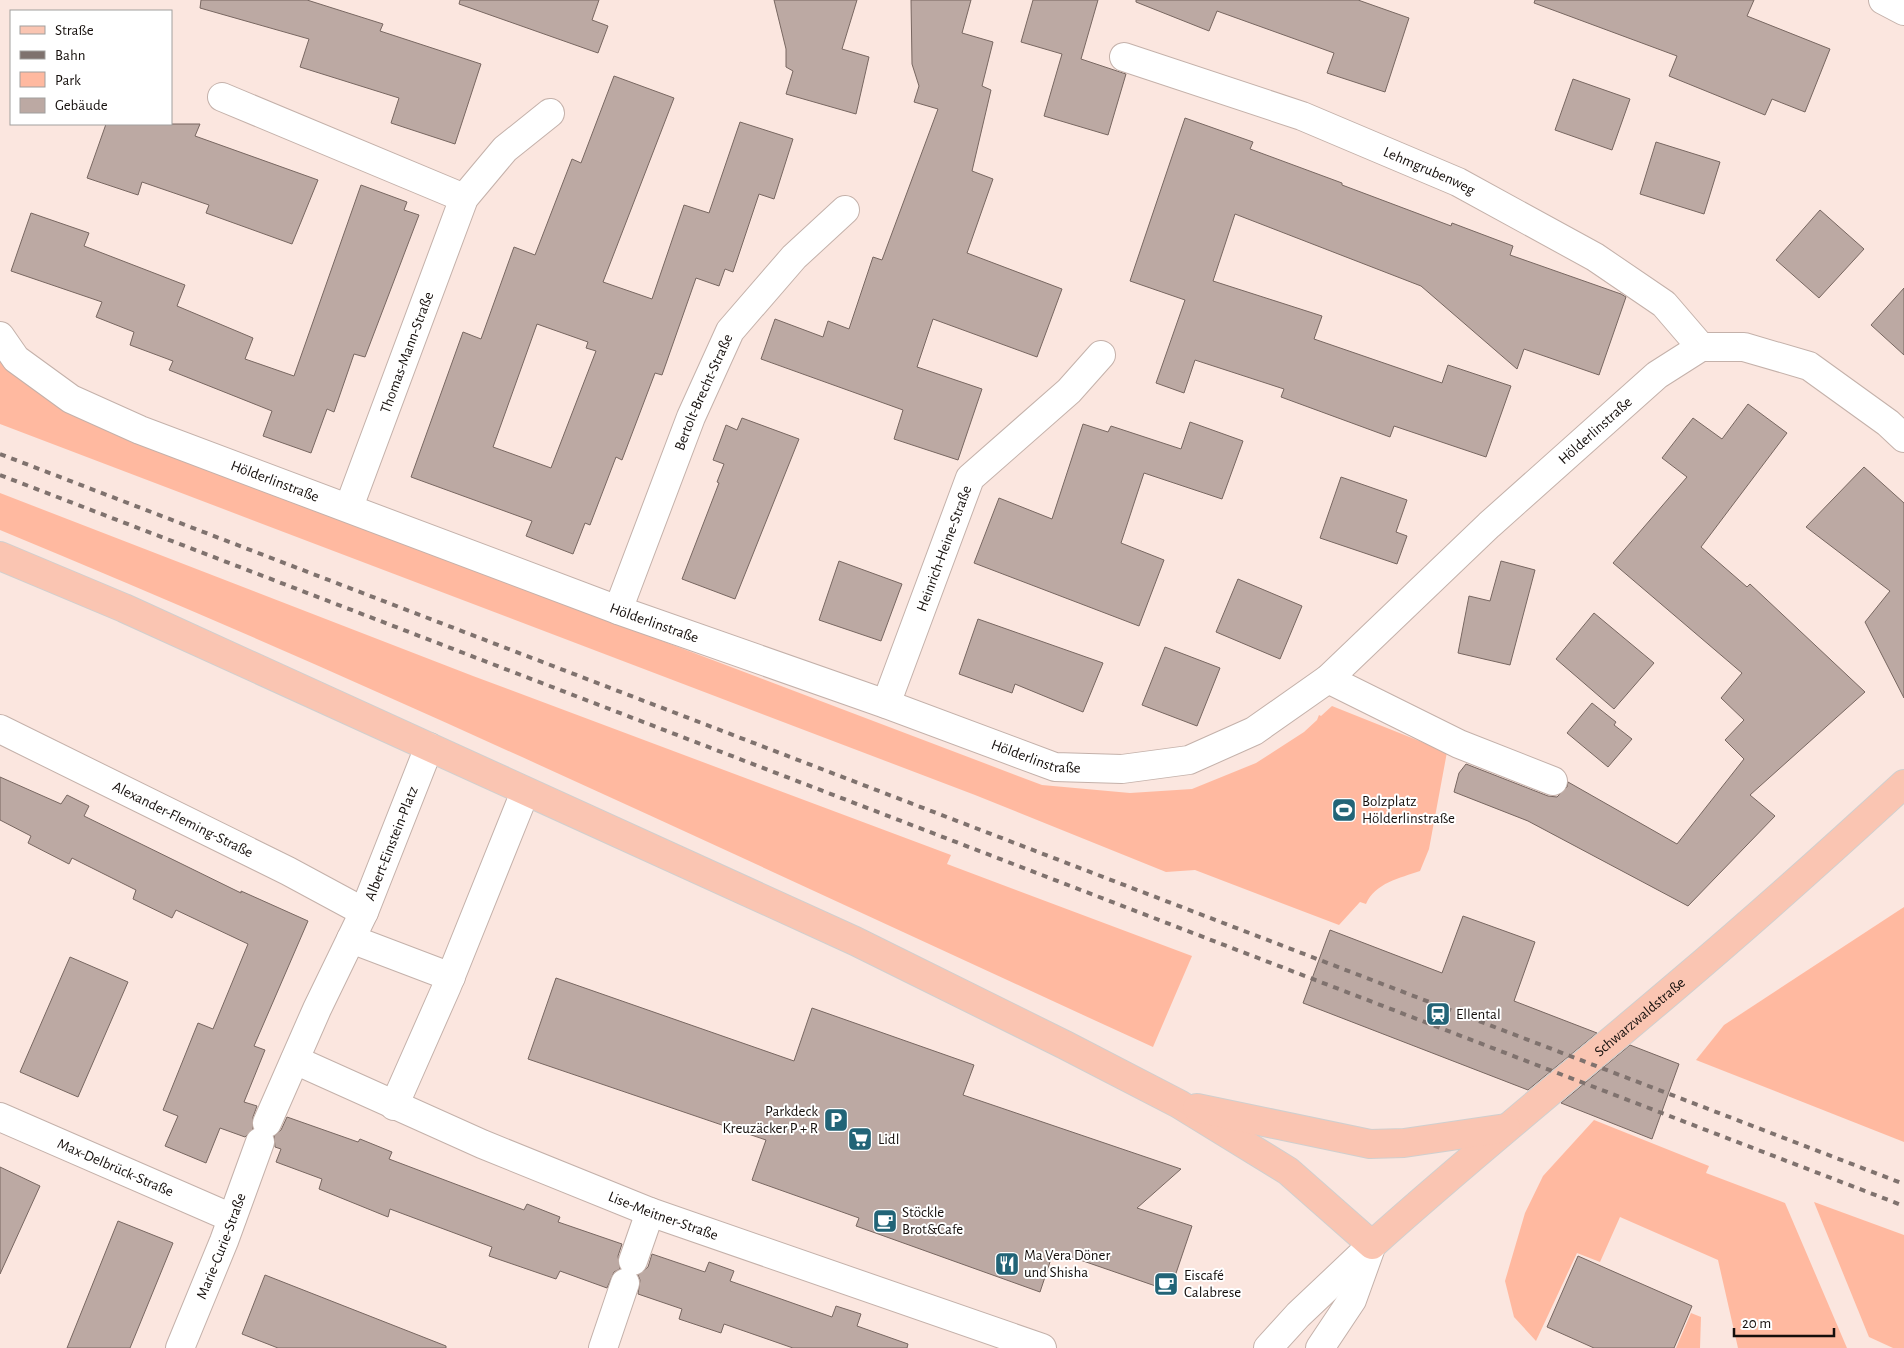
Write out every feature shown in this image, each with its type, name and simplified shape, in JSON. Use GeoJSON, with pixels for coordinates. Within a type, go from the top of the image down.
{"type":"FeatureCollection","features":[{"type":"Feature","properties":{"kind":"main road"},"geometry":{"type":"LineString","coordinates":[[0,556],[124,608],[855,940],[1179,1104],[1288,1171],[1372,1245]]}},
{"type":"Feature","properties":{"kind":"main road","name":"Schwarzwaldstraße"},"geometry":{"type":"LineString","coordinates":[[1372,1245],[1506,1128],[1675,987],[1904,784]]}},
{"type":"Feature","properties":{"kind":"main road"},"geometry":{"type":"LineString","coordinates":[[1179,1104],[1370,1144],[1404,1143],[1506,1128]]}},
{"type":"Feature","properties":{"kind":"street"},"geometry":{"type":"LineString","coordinates":[[1882,0],[1904,11]]}},
{"type":"Feature","properties":{"kind":"street","name":"Lehmgrubenweg"},"geometry":{"type":"LineString","coordinates":[[1124,57],[1302,116],[1458,182],[1595,257],[1664,304],[1701,347]]}},
{"type":"Feature","properties":{"kind":"street"},"geometry":{"type":"LineString","coordinates":[[222,96],[464,198]]}},
{"type":"Feature","properties":{"kind":"street","name":"Thomas-Mann-Straße"},"geometry":{"type":"LineString","coordinates":[[349,507],[464,198],[505,149],[550,113]]}},
{"type":"Feature","properties":{"kind":"street","name":"Bertolt-Brecht-Straße"},"geometry":{"type":"LineString","coordinates":[[618,610],[691,417],[730,331],[794,258],[845,210]]}},
{"type":"Feature","properties":{"kind":"street","name":"Hölderlinstraße"},"geometry":{"type":"LineString","coordinates":[[0,336],[16,359],[71,399],[140,430],[349,507],[618,610],[886,704],[1055,767],[1122,769],[1190,760],[1254,731],[1328,679],[1489,525],[1657,375],[1701,347]]}},
{"type":"Feature","properties":{"kind":"street"},"geometry":{"type":"LineString","coordinates":[[1701,347],[1744,347],[1809,366],[1888,423],[1904,438]]}},
{"type":"Feature","properties":{"kind":"street","name":"Heinrich-Heine-Straße"},"geometry":{"type":"LineString","coordinates":[[886,704],[970,478],[1069,391],[1101,355]]}},
{"type":"Feature","properties":{"kind":"street"},"geometry":{"type":"LineString","coordinates":[[1328,679],[1459,744],[1553,781]]}},
{"type":"Feature","properties":{"kind":"street","name":"Alexander-Fleming-Straße"},"geometry":{"type":"LineString","coordinates":[[0,729],[279,867],[364,912]]}},
{"type":"Feature","properties":{"kind":"street","name":"Albert-Einstein-Platz"},"geometry":{"type":"LineString","coordinates":[[295,1060],[364,912],[429,747]]}},
{"type":"Feature","properties":{"kind":"street"},"geometry":{"type":"LineString","coordinates":[[394,1106],[451,977],[526,792]]}},
{"type":"Feature","properties":{"kind":"street"},"geometry":{"type":"LineString","coordinates":[[351,939],[451,977]]}},
{"type":"Feature","properties":{"kind":"street","name":"Lise-Meitner-Straße"},"geometry":{"type":"LineString","coordinates":[[295,1060],[491,1148],[650,1212],[1042,1348]]}},
{"type":"Feature","properties":{"kind":"street","name":"Marie-Curie-Straße"},"geometry":{"type":"LineString","coordinates":[[180,1348],[264,1132],[295,1060]]}},
{"type":"Feature","properties":{"kind":"street","name":"Max-Delbrück-Straße"},"geometry":{"type":"LineString","coordinates":[[0,1118],[232,1218]]}},
{"type":"Feature","properties":{"kind":"street"},"geometry":{"type":"LineString","coordinates":[[603,1348],[650,1212]]}},
{"type":"Feature","properties":{"kind":"street","name":"Schwarzwaldstraße"},"geometry":{"type":"LineString","coordinates":[[1268,1348],[1298,1315],[1372,1245]]}},
{"type":"Feature","properties":{"kind":"street","name":"Schwarzwaldstraße"},"geometry":{"type":"LineString","coordinates":[[1320,1348],[1352,1300],[1372,1245]]}},
{"type":"Feature","properties":{"kind":"green space"},"geometry":{"type":"Polygon","coordinates":[[[0,355],[23,379],[47,398],[103,429],[1042,785],[1130,793],[1192,789],[1256,763],[1304,732],[1317,720],[1319,715],[1321,716],[1332,706],[1447,752],[1429,849],[1420,871],[1382,886],[1375,891],[1366,904],[1360,902],[1339,925],[1195,870],[1166,872],[975,795],[0,424],[0,355]]]}},
{"type":"Feature","properties":{"kind":"green space"},"geometry":{"type":"Polygon","coordinates":[[[0,493],[473,676],[951,855],[947,864],[1192,956],[1153,1047],[435,718],[146,591],[0,530],[0,493]]]}},
{"type":"Feature","properties":{"kind":"green space"},"geometry":{"type":"Polygon","coordinates":[[[1904,907],[1904,1142],[1696,1060],[1724,1025],[1904,907]]]}},
{"type":"Feature","properties":{"kind":"green space"},"geometry":{"type":"Polygon","coordinates":[[[1594,1120],[1709,1166],[1706,1173],[1785,1203],[1847,1348],[1738,1348],[1718,1260],[1620,1217],[1600,1262],[1577,1253],[1536,1341],[1514,1317],[1505,1281],[1525,1213],[1543,1176],[1594,1120]]]}},
{"type":"Feature","properties":{"kind":"green space"},"geometry":{"type":"Polygon","coordinates":[[[1814,1202],[1904,1235],[1904,1348],[1893,1348],[1869,1337],[1814,1202]]]}},
{"type":"Feature","properties":{"kind":"green space"},"geometry":{"type":"Polygon","coordinates":[[[1691,1313],[1701,1317],[1700,1348],[1676,1348],[1691,1313]]]}},
{"type":"Feature","properties":{"kind":"building"},"geometry":{"type":"Polygon","coordinates":[[[201,0],[307,0],[383,24],[380,31],[481,64],[455,144],[391,123],[399,98],[300,67],[309,39],[200,8],[201,0]]]}},
{"type":"Feature","properties":{"kind":"building"},"geometry":{"type":"Polygon","coordinates":[[[460,0],[599,0],[592,20],[608,26],[598,53],[459,4],[460,0]]]}},
{"type":"Feature","properties":{"kind":"building"},"geometry":{"type":"Polygon","coordinates":[[[774,0],[857,0],[842,49],[869,57],[856,114],[786,94],[793,71],[786,67],[786,49],[774,0]]]}},
{"type":"Feature","properties":{"kind":"building"},"geometry":{"type":"Polygon","coordinates":[[[911,0],[971,0],[962,33],[993,42],[982,86],[991,90],[972,171],[993,179],[967,253],[1062,289],[1037,357],[933,319],[917,367],[982,389],[958,460],[894,439],[903,410],[761,359],[775,319],[823,337],[828,321],[849,329],[873,257],[882,260],[938,109],[914,102],[919,86],[912,64],[911,0]]]}},
{"type":"Feature","properties":{"kind":"building"},"geometry":{"type":"Polygon","coordinates":[[[1033,0],[1098,0],[1081,59],[1126,74],[1108,135],[1044,116],[1062,54],[1021,42],[1033,0]]]}},
{"type":"Feature","properties":{"kind":"building"},"geometry":{"type":"Polygon","coordinates":[[[1136,0],[1358,0],[1409,18],[1385,92],[1327,73],[1334,53],[1217,11],[1209,31],[1136,2],[1136,0]]]}},
{"type":"Feature","properties":{"kind":"building"},"geometry":{"type":"Polygon","coordinates":[[[1535,0],[1754,0],[1747,16],[1830,49],[1805,112],[1772,99],[1765,115],[1669,76],[1677,56],[1534,3],[1535,0]]]}},
{"type":"Feature","properties":{"kind":"building"},"geometry":{"type":"Polygon","coordinates":[[[614,76],[674,98],[603,282],[652,299],[684,205],[709,213],[740,122],[793,139],[774,199],[759,194],[733,272],[725,269],[719,286],[696,278],[662,375],[655,373],[622,460],[616,457],[590,525],[585,523],[573,554],[526,536],[532,521],[411,477],[463,332],[481,339],[514,247],[535,255],[572,159],[581,163],[614,76]],[[537,324],[493,447],[551,468],[596,351],[586,348],[588,342],[537,324]]]}},
{"type":"Feature","properties":{"kind":"building"},"geometry":{"type":"Polygon","coordinates":[[[1573,79],[1630,99],[1612,150],[1555,130],[1573,79]]]}},
{"type":"Feature","properties":{"kind":"building"},"geometry":{"type":"Polygon","coordinates":[[[1185,118],[1253,142],[1250,149],[1342,183],[1342,185],[1451,226],[1452,223],[1513,246],[1510,255],[1626,297],[1599,375],[1524,349],[1517,369],[1421,286],[1235,214],[1213,281],[1322,316],[1314,339],[1442,383],[1448,365],[1511,386],[1486,457],[1394,426],[1390,437],[1281,397],[1284,389],[1195,360],[1184,393],[1156,383],[1185,300],[1130,281],[1185,118]]]}},
{"type":"Feature","properties":{"kind":"building"},"geometry":{"type":"Polygon","coordinates":[[[200,124],[195,136],[318,180],[292,244],[206,213],[209,205],[142,182],[138,195],[87,178],[106,125],[200,124]]]}},
{"type":"Feature","properties":{"kind":"building"},"geometry":{"type":"Polygon","coordinates":[[[1656,142],[1720,162],[1704,214],[1640,194],[1656,142]]]}},
{"type":"Feature","properties":{"kind":"building"},"geometry":{"type":"Polygon","coordinates":[[[361,185],[407,202],[404,210],[419,215],[365,357],[354,354],[334,412],[327,409],[311,453],[263,436],[272,411],[169,370],[173,361],[130,345],[134,332],[96,317],[102,302],[11,271],[31,213],[89,233],[84,246],[185,285],[177,306],[253,338],[245,359],[294,376],[361,185]]]}},
{"type":"Feature","properties":{"kind":"building"},"geometry":{"type":"Polygon","coordinates":[[[1820,210],[1864,249],[1819,298],[1776,260],[1820,210]]]}},
{"type":"Feature","properties":{"kind":"building"},"geometry":{"type":"Polygon","coordinates":[[[1904,288],[1904,355],[1871,325],[1904,288]]]}},
{"type":"Feature","properties":{"kind":"building"},"geometry":{"type":"Polygon","coordinates":[[[1748,404],[1787,433],[1701,547],[1747,587],[1750,584],[1865,692],[1750,795],[1775,816],[1688,906],[1528,821],[1454,792],[1459,773],[1466,764],[1548,796],[1557,797],[1567,787],[1568,782],[1677,844],[1744,759],[1725,740],[1744,720],[1721,698],[1742,673],[1613,563],[1687,477],[1662,458],[1693,418],[1722,439],[1748,404]]]}},
{"type":"Feature","properties":{"kind":"building"},"geometry":{"type":"Polygon","coordinates":[[[742,418],[799,439],[735,599],[682,579],[719,483],[717,482],[724,464],[713,460],[726,425],[737,430],[742,418]]]}},
{"type":"Feature","properties":{"kind":"building"},"geometry":{"type":"Polygon","coordinates":[[[1190,422],[1243,441],[1222,499],[1144,473],[1121,543],[1164,560],[1139,626],[974,563],[999,498],[1052,519],[1083,424],[1108,432],[1111,426],[1181,449],[1190,422]]]}},
{"type":"Feature","properties":{"kind":"building"},"geometry":{"type":"Polygon","coordinates":[[[1864,467],[1904,503],[1904,698],[1865,622],[1890,591],[1806,527],[1864,467]]]}},
{"type":"Feature","properties":{"kind":"building"},"geometry":{"type":"Polygon","coordinates":[[[1341,477],[1407,500],[1396,532],[1407,536],[1397,564],[1320,538],[1341,477]]]}},
{"type":"Feature","properties":{"kind":"building"},"geometry":{"type":"Polygon","coordinates":[[[839,561],[902,584],[881,641],[819,620],[839,561]]]}},
{"type":"Feature","properties":{"kind":"building"},"geometry":{"type":"Polygon","coordinates":[[[1501,561],[1535,570],[1510,665],[1458,653],[1469,596],[1490,601],[1501,561]]]}},
{"type":"Feature","properties":{"kind":"building"},"geometry":{"type":"Polygon","coordinates":[[[1238,579],[1302,606],[1280,659],[1216,632],[1238,579]]]}},
{"type":"Feature","properties":{"kind":"building"},"geometry":{"type":"Polygon","coordinates":[[[1594,613],[1654,663],[1614,709],[1556,659],[1594,613]]]}},
{"type":"Feature","properties":{"kind":"building"},"geometry":{"type":"Polygon","coordinates":[[[978,619],[1103,663],[1083,712],[1015,684],[1012,693],[959,674],[978,619]]]}},
{"type":"Feature","properties":{"kind":"building"},"geometry":{"type":"Polygon","coordinates":[[[1165,647],[1220,668],[1197,726],[1142,705],[1165,647]]]}},
{"type":"Feature","properties":{"kind":"building"},"geometry":{"type":"Polygon","coordinates":[[[1592,703],[1616,722],[1614,725],[1632,739],[1608,767],[1567,733],[1592,703]]]}},
{"type":"Feature","properties":{"kind":"building"},"geometry":{"type":"Polygon","coordinates":[[[0,777],[61,804],[67,795],[89,806],[84,816],[241,893],[241,891],[308,921],[254,1046],[265,1050],[244,1102],[257,1106],[253,1117],[253,1129],[245,1137],[220,1128],[206,1163],[165,1146],[178,1116],[163,1110],[198,1023],[213,1029],[248,944],[176,910],[172,918],[133,899],[136,890],[72,858],[69,864],[28,843],[31,836],[0,820],[0,777]]]}},
{"type":"Feature","properties":{"kind":"building"},"geometry":{"type":"Polygon","coordinates":[[[1463,916],[1535,942],[1514,1001],[1597,1033],[1528,1090],[1303,1003],[1330,930],[1442,973],[1463,916]]]}},
{"type":"Feature","properties":{"kind":"building"},"geometry":{"type":"Polygon","coordinates":[[[70,957],[128,982],[78,1097],[20,1072],[70,957]]]}},
{"type":"Feature","properties":{"kind":"building"},"geometry":{"type":"Polygon","coordinates":[[[556,978],[794,1061],[812,1008],[974,1065],[963,1095],[1181,1169],[1137,1208],[1192,1226],[1170,1291],[1060,1253],[1057,1260],[1051,1259],[1040,1292],[856,1226],[859,1218],[752,1180],[766,1140],[528,1059],[556,978]]]}},
{"type":"Feature","properties":{"kind":"building"},"geometry":{"type":"Polygon","coordinates":[[[1630,1045],[1679,1064],[1652,1139],[1561,1103],[1630,1045]]]}},
{"type":"Feature","properties":{"kind":"building"},"geometry":{"type":"Polygon","coordinates":[[[287,1117],[358,1142],[360,1139],[392,1152],[389,1159],[524,1210],[527,1204],[560,1217],[558,1222],[622,1244],[618,1256],[620,1269],[614,1272],[607,1288],[560,1271],[556,1279],[489,1256],[492,1247],[390,1209],[388,1217],[319,1189],[322,1179],[276,1162],[281,1149],[275,1147],[274,1136],[281,1130],[287,1117]]]}},
{"type":"Feature","properties":{"kind":"building"},"geometry":{"type":"Polygon","coordinates":[[[0,1167],[40,1186],[0,1274],[0,1167]]]}},
{"type":"Feature","properties":{"kind":"building"},"geometry":{"type":"Polygon","coordinates":[[[118,1221],[173,1243],[130,1348],[67,1348],[118,1221]]]}},
{"type":"Feature","properties":{"kind":"building"},"geometry":{"type":"Polygon","coordinates":[[[652,1254],[705,1272],[709,1262],[734,1271],[730,1281],[832,1317],[836,1306],[861,1314],[857,1326],[908,1344],[907,1348],[793,1348],[724,1324],[721,1333],[679,1319],[682,1309],[638,1294],[640,1280],[638,1275],[648,1267],[652,1254]]]}},
{"type":"Feature","properties":{"kind":"building"},"geometry":{"type":"Polygon","coordinates":[[[1578,1256],[1692,1306],[1674,1348],[1594,1348],[1547,1327],[1578,1256]]]}},
{"type":"Feature","properties":{"kind":"building"},"geometry":{"type":"Polygon","coordinates":[[[265,1275],[446,1346],[446,1348],[278,1348],[242,1334],[265,1275]]]}},
{"type":"Feature","properties":{"kind":"railway"},"geometry":{"type":"LineString","coordinates":[[0,454],[1904,1184]]}},
{"type":"Feature","properties":{"kind":"railway"},"geometry":{"type":"LineString","coordinates":[[0,475],[1904,1206]]}},
{"type":"Feature","properties":{"kind":"place","name":"Bolzplatz Hölderlinstraße"},"geometry":{"type":"Point","coordinates":[1344,810]}},
{"type":"Feature","properties":{"kind":"place","name":"Ellental"},"geometry":{"type":"Point","coordinates":[1438,1014]}},
{"type":"Feature","properties":{"kind":"place","name":"Parkdeck Kreuzäcker P + R"},"geometry":{"type":"Point","coordinates":[836,1120]}},
{"type":"Feature","properties":{"kind":"place","name":"Lidl"},"geometry":{"type":"Point","coordinates":[860,1139]}},
{"type":"Feature","properties":{"kind":"place","name":"Stöckle Brot&Cafe"},"geometry":{"type":"Point","coordinates":[885,1221]}},
{"type":"Feature","properties":{"kind":"place","name":"Ma Vera Döner und Shisha"},"geometry":{"type":"Point","coordinates":[1007,1264]}},
{"type":"Feature","properties":{"kind":"place","name":"Eiscafé Calabrese"},"geometry":{"type":"Point","coordinates":[1166,1284]}}]}
